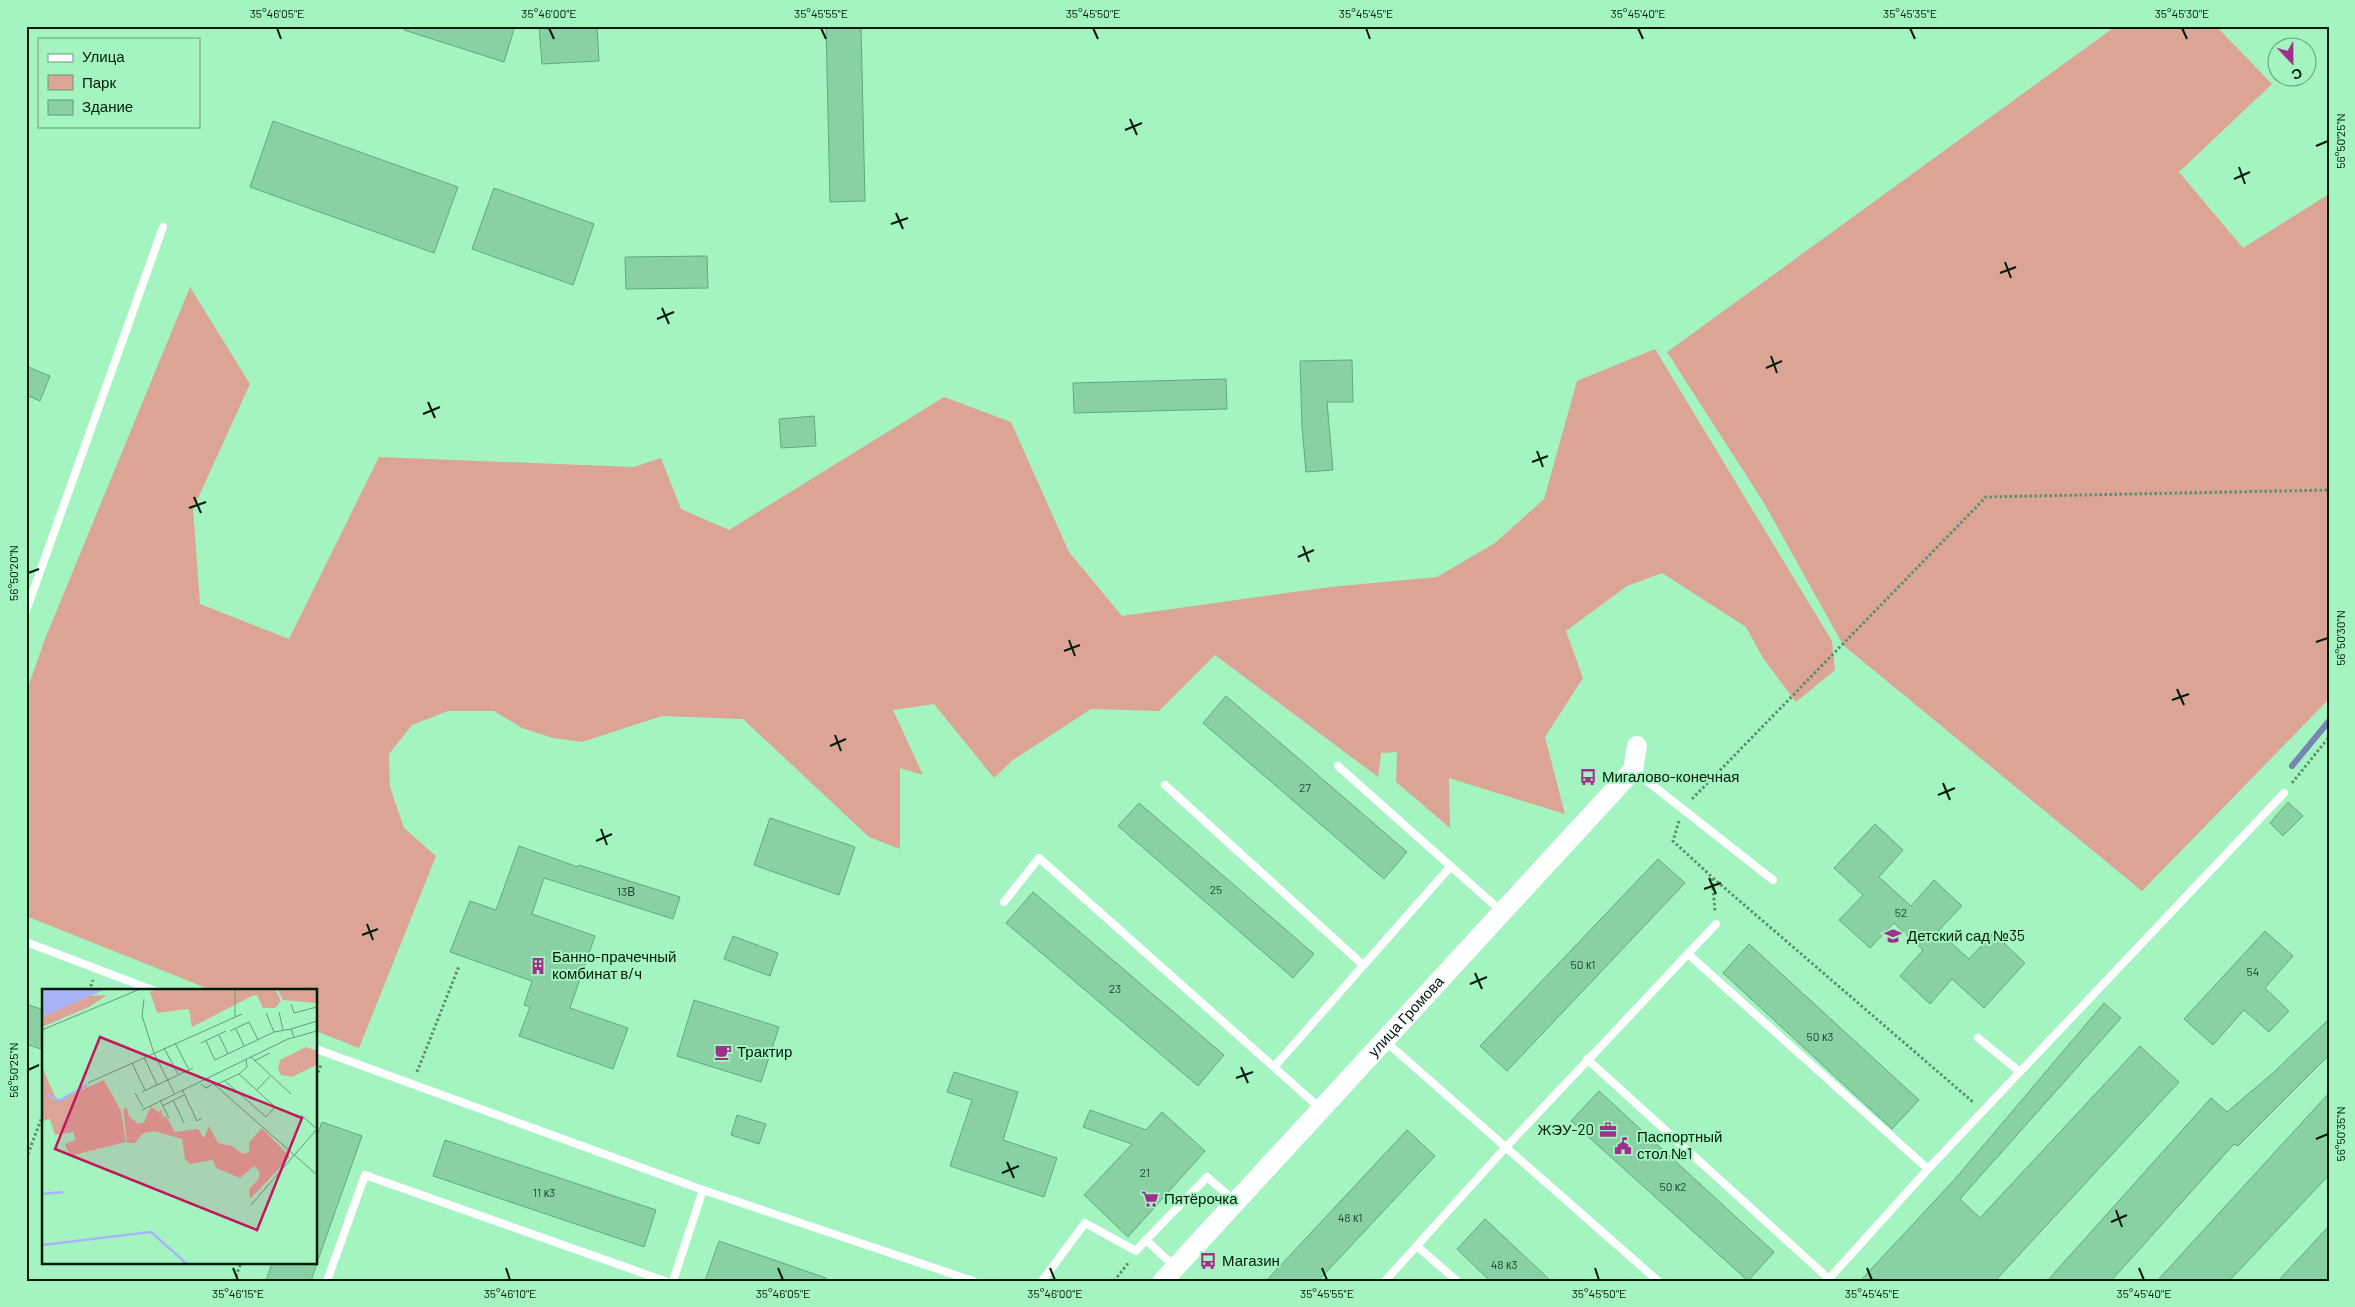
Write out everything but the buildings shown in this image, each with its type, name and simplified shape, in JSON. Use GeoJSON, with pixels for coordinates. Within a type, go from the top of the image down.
{"type":"FeatureCollection","features":[{"type":"Feature","properties":{"kind":"street"},"geometry":{"type":"LineString","coordinates":[[1633,770],[1637,746]]}},
{"type":"Feature","properties":{"kind":"street","name":"улица Громова"},"geometry":{"type":"LineString","coordinates":[[1169,1274],[1633,770]]}},
{"type":"Feature","properties":{"kind":"lane"},"geometry":{"type":"LineString","coordinates":[[26,611],[163,227]]}},
{"type":"Feature","properties":{"kind":"lane"},"geometry":{"type":"LineString","coordinates":[[1338,766],[1502,912]]}},
{"type":"Feature","properties":{"kind":"lane"},"geometry":{"type":"LineString","coordinates":[[1633,770],[1773,880]]}},
{"type":"Feature","properties":{"kind":"lane"},"geometry":{"type":"LineString","coordinates":[[1165,785],[1363,966]]}},
{"type":"Feature","properties":{"kind":"lane"},"geometry":{"type":"LineString","coordinates":[[1587,1059],[1828,1280],[1983,1110],[2284,793]]}},
{"type":"Feature","properties":{"kind":"lane"},"geometry":{"type":"LineString","coordinates":[[1004,902],[1039,858],[1321,1109]]}},
{"type":"Feature","properties":{"kind":"lane"},"geometry":{"type":"LineString","coordinates":[[1274,1067],[1450,867]]}},
{"type":"Feature","properties":{"kind":"lane"},"geometry":{"type":"LineString","coordinates":[[1385,1281],[1418,1247],[1587,1059],[1716,924]]}},
{"type":"Feature","properties":{"kind":"lane"},"geometry":{"type":"LineString","coordinates":[[26,942],[150,989]]}},
{"type":"Feature","properties":{"kind":"lane"},"geometry":{"type":"LineString","coordinates":[[1688,954],[1928,1169]]}},
{"type":"Feature","properties":{"kind":"lane"},"geometry":{"type":"LineString","coordinates":[[1978,1038],[2020,1072]]}},
{"type":"Feature","properties":{"kind":"lane"},"geometry":{"type":"LineString","coordinates":[[1384,1040],[1658,1281]]}},
{"type":"Feature","properties":{"kind":"lane"},"geometry":{"type":"LineString","coordinates":[[318,1050],[703,1190],[973,1281]]}},
{"type":"Feature","properties":{"kind":"lane"},"geometry":{"type":"LineString","coordinates":[[327,1281],[365,1175],[665,1281]]}},
{"type":"Feature","properties":{"kind":"lane"},"geometry":{"type":"LineString","coordinates":[[1042,1281],[1085,1224],[1136,1251],[1207,1177],[1236,1202]]}},
{"type":"Feature","properties":{"kind":"lane"},"geometry":{"type":"LineString","coordinates":[[673,1281],[703,1190]]}},
{"type":"Feature","properties":{"kind":"lane"},"geometry":{"type":"LineString","coordinates":[[1146,1240],[1169,1274]]}},
{"type":"Feature","properties":{"kind":"lane"},"geometry":{"type":"LineString","coordinates":[[1418,1247],[1457,1281]]}},
{"type":"Feature","properties":{"kind":"path"},"geometry":{"type":"LineString","coordinates":[[1983,1110],[1672,841],[1682,809],[1986,497],[2329,490]]}},
{"type":"Feature","properties":{"kind":"path"},"geometry":{"type":"LineString","coordinates":[[2284,793],[2329,738]]}},
{"type":"Feature","properties":{"kind":"path"},"geometry":{"type":"LineString","coordinates":[[1712,877],[1716,924]]}},
{"type":"Feature","properties":{"kind":"path"},"geometry":{"type":"LineString","coordinates":[[413,1083],[459,966]]}},
{"type":"Feature","properties":{"kind":"path"},"geometry":{"type":"LineString","coordinates":[[26,1158],[42,1117]]}},
{"type":"Feature","properties":{"kind":"path"},"geometry":{"type":"LineString","coordinates":[[1114,1281],[1136,1251]]}},
{"type":"Feature","properties":{"kind":"path"},"geometry":{"type":"LineString","coordinates":[[234,1281],[241,1264]]}},
{"type":"Feature","properties":{"kind":"green space"},"geometry":{"type":"Polygon","coordinates":[[[2116,26],[2216,26],[2268,80],[2268,88],[2179,172],[2243,248],[2329,194],[2329,699],[2142,891],[1843,645],[1764,503],[1667,352],[2116,26]]]}},
{"type":"Feature","properties":{"kind":"green space"},"geometry":{"type":"Polygon","coordinates":[[[190,287],[250,384],[193,509],[200,604],[289,639],[379,457],[634,467],[661,458],[681,509],[729,530],[944,397],[1011,422],[1069,552],[1122,616],[1330,587],[1437,577],[1495,543],[1544,499],[1577,381],[1655,349],[1832,641],[1835,670],[1796,702],[1763,658],[1746,627],[1662,573],[1627,586],[1566,631],[1583,678],[1545,737],[1565,814],[1449,778],[1450,828],[1396,782],[1397,752],[1381,753],[1378,777],[1215,655],[1159,711],[1091,709],[1013,760],[994,778],[934,704],[893,710],[923,775],[900,768],[900,849],[869,837],[743,719],[662,716],[582,742],[553,738],[522,728],[494,711],[448,711],[412,725],[389,754],[390,787],[404,828],[436,856],[359,1048],[318,1032],[318,989],[209,989],[26,916],[26,693],[45,639],[190,287]]]}},
{"type":"Feature","properties":{"kind":"waterway"},"geometry":{"type":"LineString","coordinates":[[2292,766],[2329,721]]}},
{"type":"Feature","properties":{"kind":"place","name":"Мигалово-конечная"},"geometry":{"type":"Point","coordinates":[1588,777]}},
{"type":"Feature","properties":{"kind":"place","name":"Детский сад №35"},"geometry":{"type":"Point","coordinates":[1893,936]}},
{"type":"Feature","properties":{"kind":"place","name":"Банно-прачечный комбинат в/ч"},"geometry":{"type":"Point","coordinates":[538,966]}},
{"type":"Feature","properties":{"kind":"place","name":"Трактир"},"geometry":{"type":"Point","coordinates":[723,1052]}},
{"type":"Feature","properties":{"kind":"place","name":"ЖЭУ-20"},"geometry":{"type":"Point","coordinates":[1608,1130]}},
{"type":"Feature","properties":{"kind":"place","name":"Паспортный стол №1"},"geometry":{"type":"Point","coordinates":[1623,1146]}},
{"type":"Feature","properties":{"kind":"place","name":"Пятёрочка"},"geometry":{"type":"Point","coordinates":[1150,1199]}},
{"type":"Feature","properties":{"kind":"place","name":"Магазин"},"geometry":{"type":"Point","coordinates":[1208,1261]}}]}
